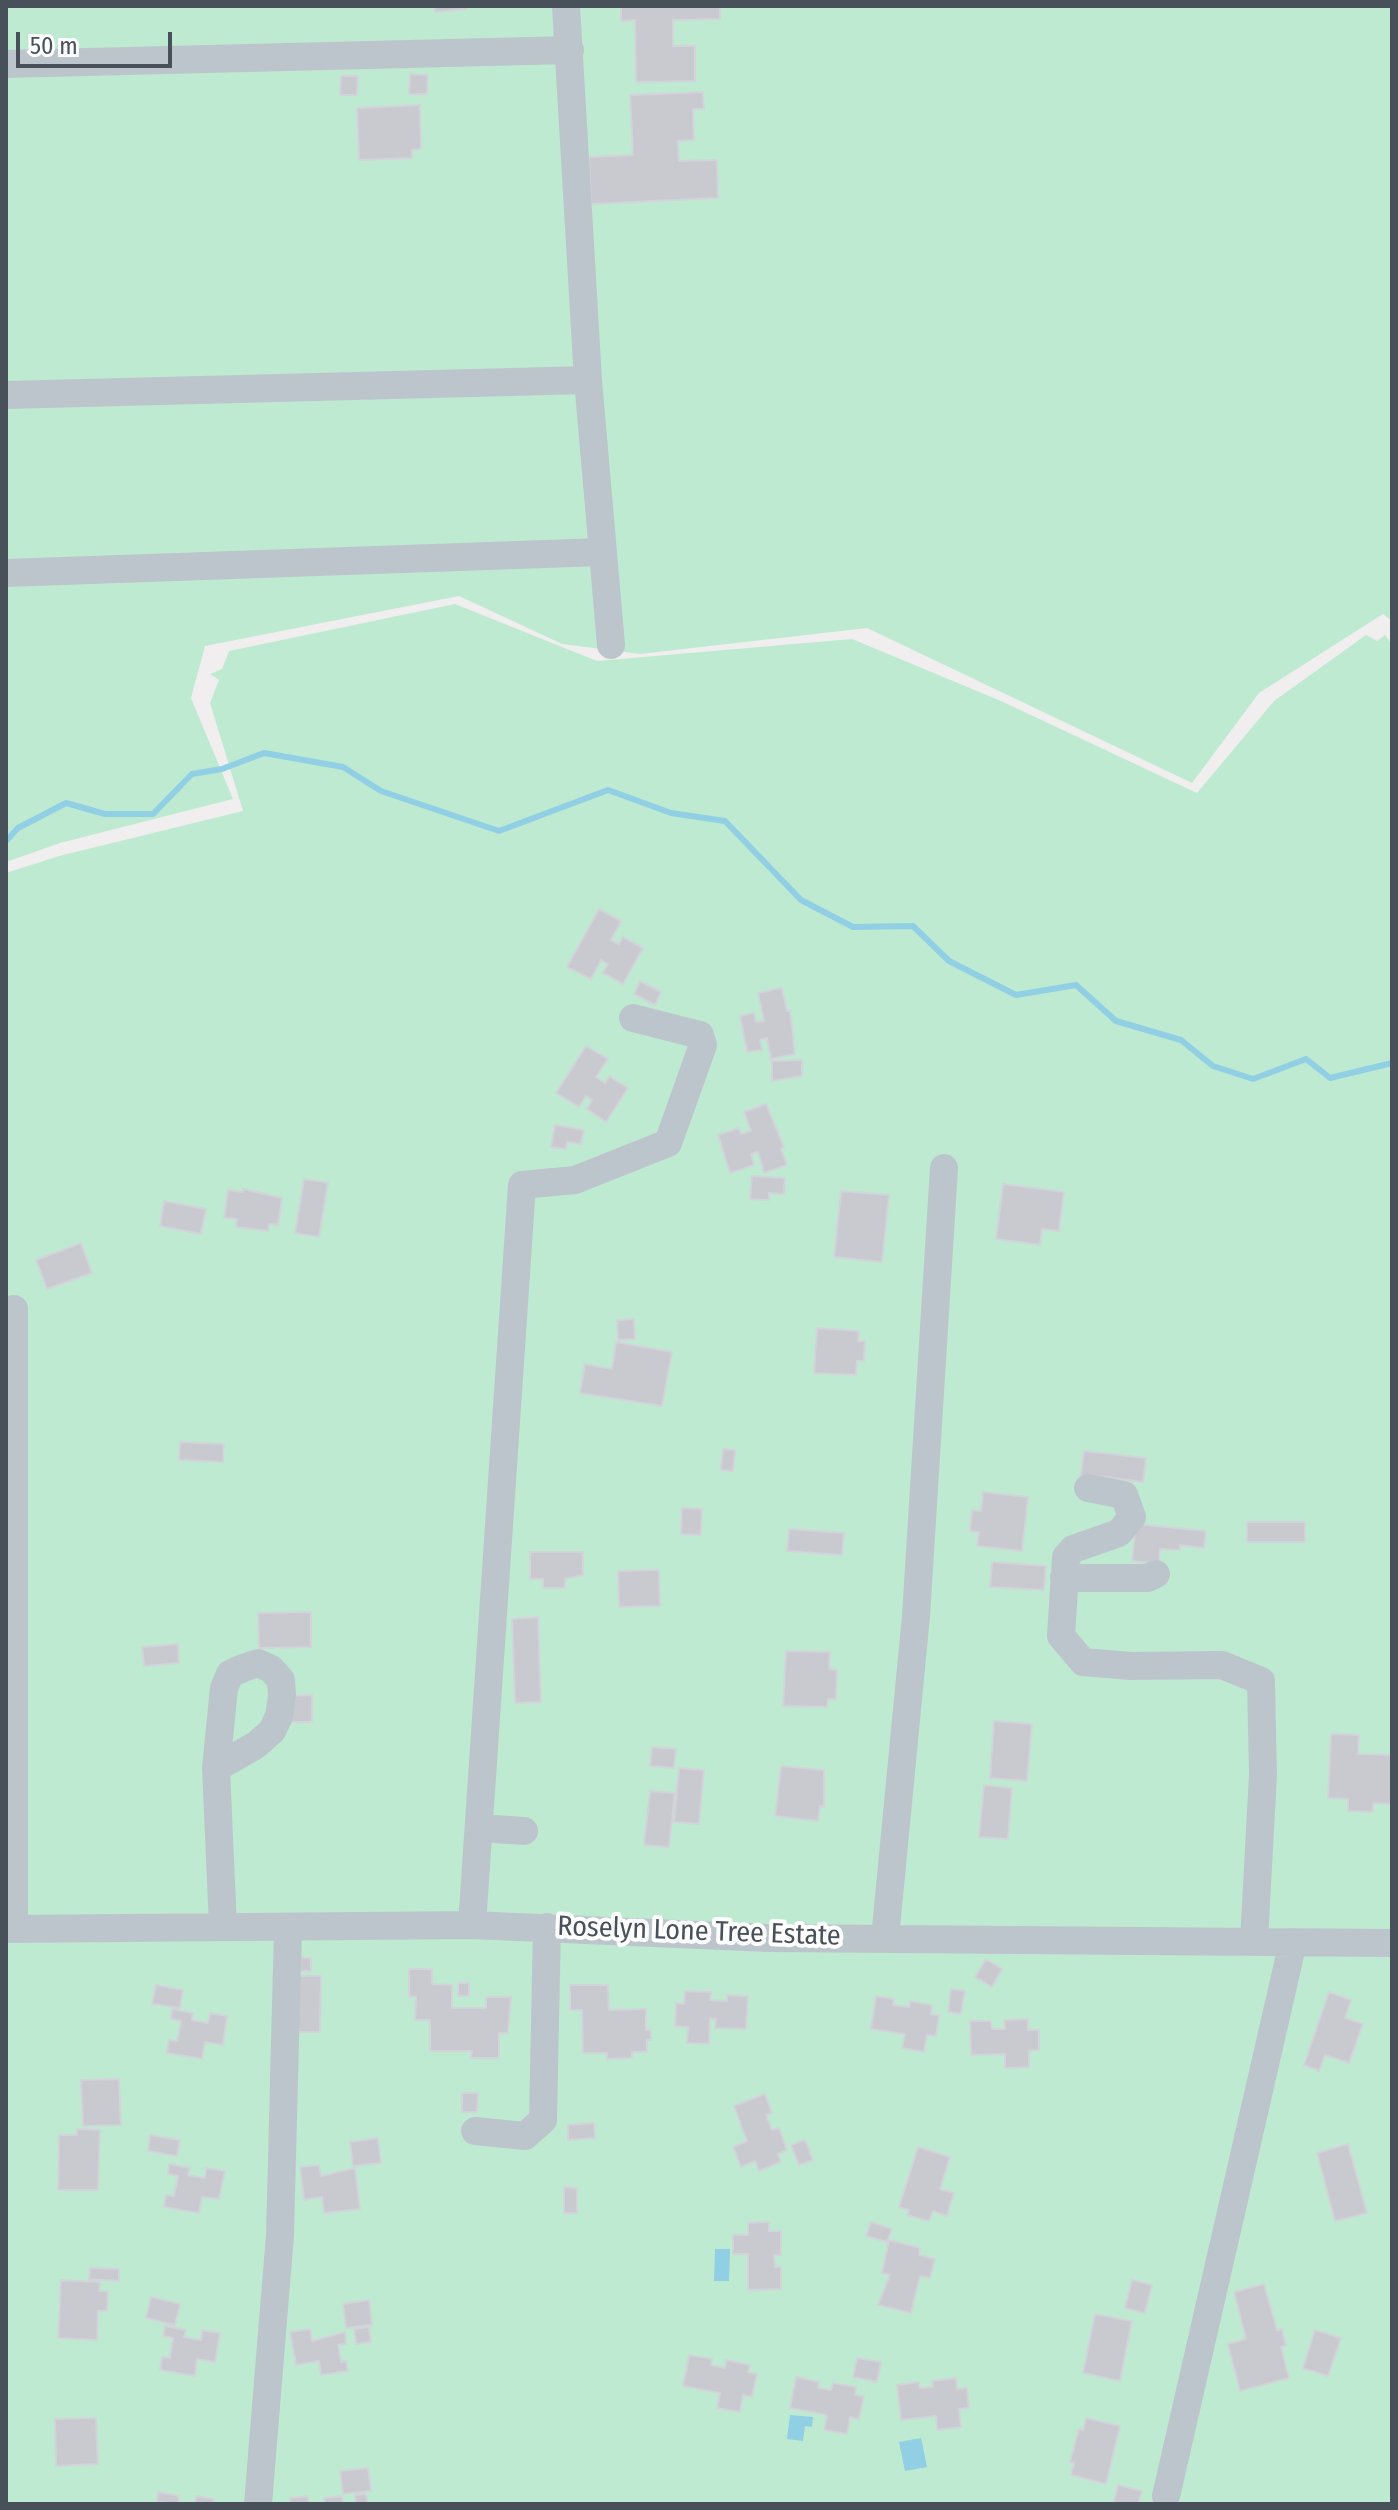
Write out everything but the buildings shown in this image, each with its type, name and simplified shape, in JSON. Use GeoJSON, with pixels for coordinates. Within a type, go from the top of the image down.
{"type":"FeatureCollection","features":[{"type":"Feature","properties":{"kind":"street"},"geometry":{"type":"LineString","coordinates":[[566,6],[588,380],[611,645]]}},
{"type":"Feature","properties":{"kind":"street"},"geometry":{"type":"LineString","coordinates":[[6,64],[570,50]]}},
{"type":"Feature","properties":{"kind":"street"},"geometry":{"type":"LineString","coordinates":[[6,395],[588,380]]}},
{"type":"Feature","properties":{"kind":"street"},"geometry":{"type":"LineString","coordinates":[[6,573],[602,552]]}},
{"type":"Feature","properties":{"kind":"street"},"geometry":{"type":"LineString","coordinates":[[472,1925],[522,1185],[575,1180],[668,1143],[703,1045],[700,1035],[633,1018]]}},
{"type":"Feature","properties":{"kind":"street"},"geometry":{"type":"LineString","coordinates":[[885,1938],[916,1616],[944,1168]]}},
{"type":"Feature","properties":{"kind":"street"},"geometry":{"type":"LineString","coordinates":[[10,1929],[14,1309]]}},
{"type":"Feature","properties":{"kind":"street"},"geometry":{"type":"LineString","coordinates":[[1088,1488],[1124,1495],[1132,1517],[1119,1533],[1069,1552],[1064,1578],[1061,1636],[1083,1662],[1131,1666],[1222,1665],[1261,1681],[1263,1775],[1254,1941]]}},
{"type":"Feature","properties":{"kind":"street"},"geometry":{"type":"LineString","coordinates":[[1064,1578],[1148,1578],[1156,1574]]}},
{"type":"Feature","properties":{"kind":"street"},"geometry":{"type":"LineString","coordinates":[[216,1768],[223,1927]]}},
{"type":"Feature","properties":{"kind":"street"},"geometry":{"type":"LineString","coordinates":[[479,1828],[524,1831]]}},
{"type":"Feature","properties":{"kind":"street","name":"Roselyn Lone Tree Estate"},"geometry":{"type":"LineString","coordinates":[[10,1929],[472,1925],[768,1938],[1392,1943]]}},
{"type":"Feature","properties":{"kind":"street"},"geometry":{"type":"LineString","coordinates":[[258,2504],[280,2235],[288,1927]]}},
{"type":"Feature","properties":{"kind":"street"},"geometry":{"type":"LineString","coordinates":[[475,2131],[525,2136],[543,2120],[547,1927]]}},
{"type":"Feature","properties":{"kind":"street"},"geometry":{"type":"LineString","coordinates":[[1166,2496],[1293,1942]]}},
{"type":"Feature","properties":{"kind":"green space"},"geometry":{"type":"Polygon","coordinates":[[[6,6],[1392,6],[1392,621],[1383,614],[1259,693],[1192,783],[867,628],[640,654],[562,644],[459,596],[205,646],[191,698],[233,799],[60,843],[6,862],[6,6]]]}},
{"type":"Feature","properties":{"kind":"green space"},"geometry":{"type":"Polygon","coordinates":[[[455,604],[597,661],[852,639],[1001,701],[1197,793],[1274,701],[1366,635],[1377,641],[1385,635],[1392,644],[1392,2504],[6,2504],[6,873],[59,856],[243,811],[210,703],[219,680],[210,674],[222,669],[229,651],[455,604]]]}},
{"type":"Feature","properties":{"kind":"water"},"geometry":{"type":"Polygon","coordinates":[[[715,2249],[730,2249],[729,2281],[714,2281],[715,2249]]]}},
{"type":"Feature","properties":{"kind":"water"},"geometry":{"type":"Polygon","coordinates":[[[790,2415],[813,2417],[812,2427],[805,2426],[803,2441],[787,2439],[790,2415]]]}},
{"type":"Feature","properties":{"kind":"water"},"geometry":{"type":"Polygon","coordinates":[[[921,2438],[927,2467],[905,2471],[899,2442],[921,2438]]]}},
{"type":"Feature","properties":{"kind":"waterway"},"geometry":{"type":"LineString","coordinates":[[6,841],[18,828],[66,803],[105,814],[153,814],[192,774],[222,769],[264,753],[343,767],[381,791],[499,831],[608,790],[671,813],[725,821],[801,900],[853,927],[913,926],[949,961],[1016,995],[1076,985],[1116,1021],[1181,1040],[1213,1066],[1253,1079],[1306,1059],[1330,1078],[1392,1063]]}}]}
